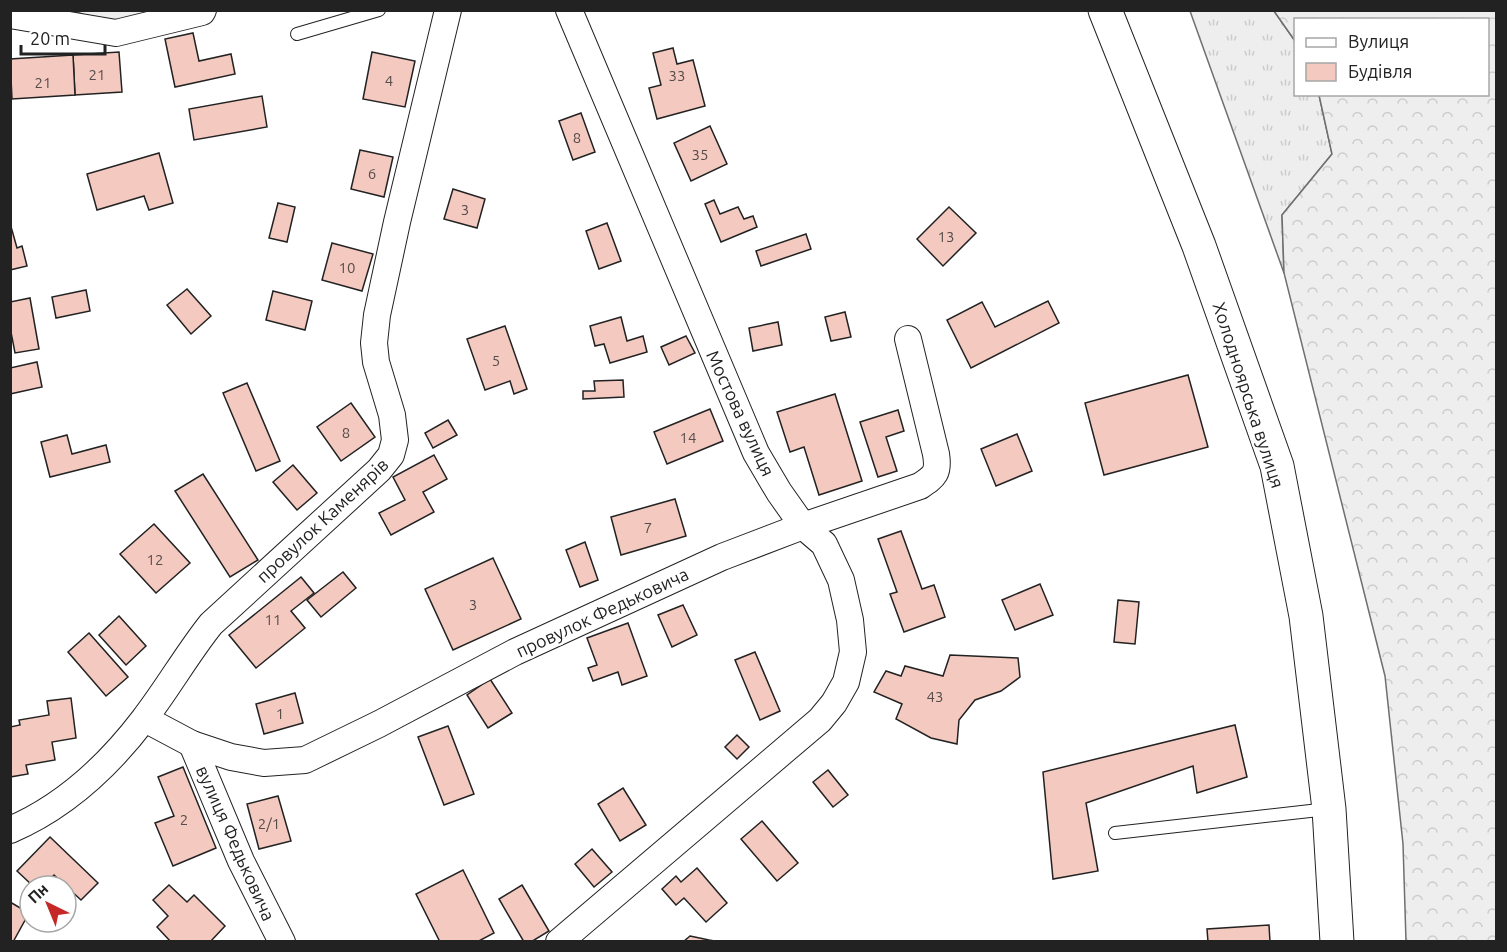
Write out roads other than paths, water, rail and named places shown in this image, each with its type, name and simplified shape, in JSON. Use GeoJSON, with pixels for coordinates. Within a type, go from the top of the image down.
{"type":"FeatureCollection","features":[{"type":"Feature","properties":{"kind":"main road","name":"Холодноярська вулиця"},"geometry":{"type":"LineString","coordinates":[[1105,10],[1199,246],[1276,466],[1306,616],[1329,809],[1336,942]]}},
{"type":"Feature","properties":{"kind":"street"},"geometry":{"type":"LineString","coordinates":[[10,15],[116,33],[203,10]]}},
{"type":"Feature","properties":{"kind":"street","name":"провулок Каменярів"},"geometry":{"type":"LineString","coordinates":[[10,830],[23,825],[70,795],[105,764],[145,718],[211,624],[379,470],[391,455],[395,440],[392,415],[376,362],[376,315],[448,10]]}},
{"type":"Feature","properties":{"kind":"street","name":"Мостова вулиця"},"geometry":{"type":"LineString","coordinates":[[559,942],[820,720],[834,703],[846,682],[853,652],[850,620],[842,580],[824,544],[803,525],[779,492],[756,453],[569,10]]}},
{"type":"Feature","properties":{"kind":"street","name":"провулок Федьковича"},"geometry":{"type":"LineString","coordinates":[[145,718],[192,744],[231,758],[264,763],[305,760],[379,724],[515,652],[722,557],[803,525],[920,486],[933,477],[938,467],[908,339]]}},
{"type":"Feature","properties":{"kind":"street","name":"вулиця Федьковича"},"geometry":{"type":"LineString","coordinates":[[192,744],[241,861],[282,942]]}},
{"type":"Feature","properties":{"kind":"lane"},"geometry":{"type":"LineString","coordinates":[[297,34],[380,10]]}},
{"type":"Feature","properties":{"kind":"lane"},"geometry":{"type":"LineString","coordinates":[[1115,833],[1329,809]]}}]}
